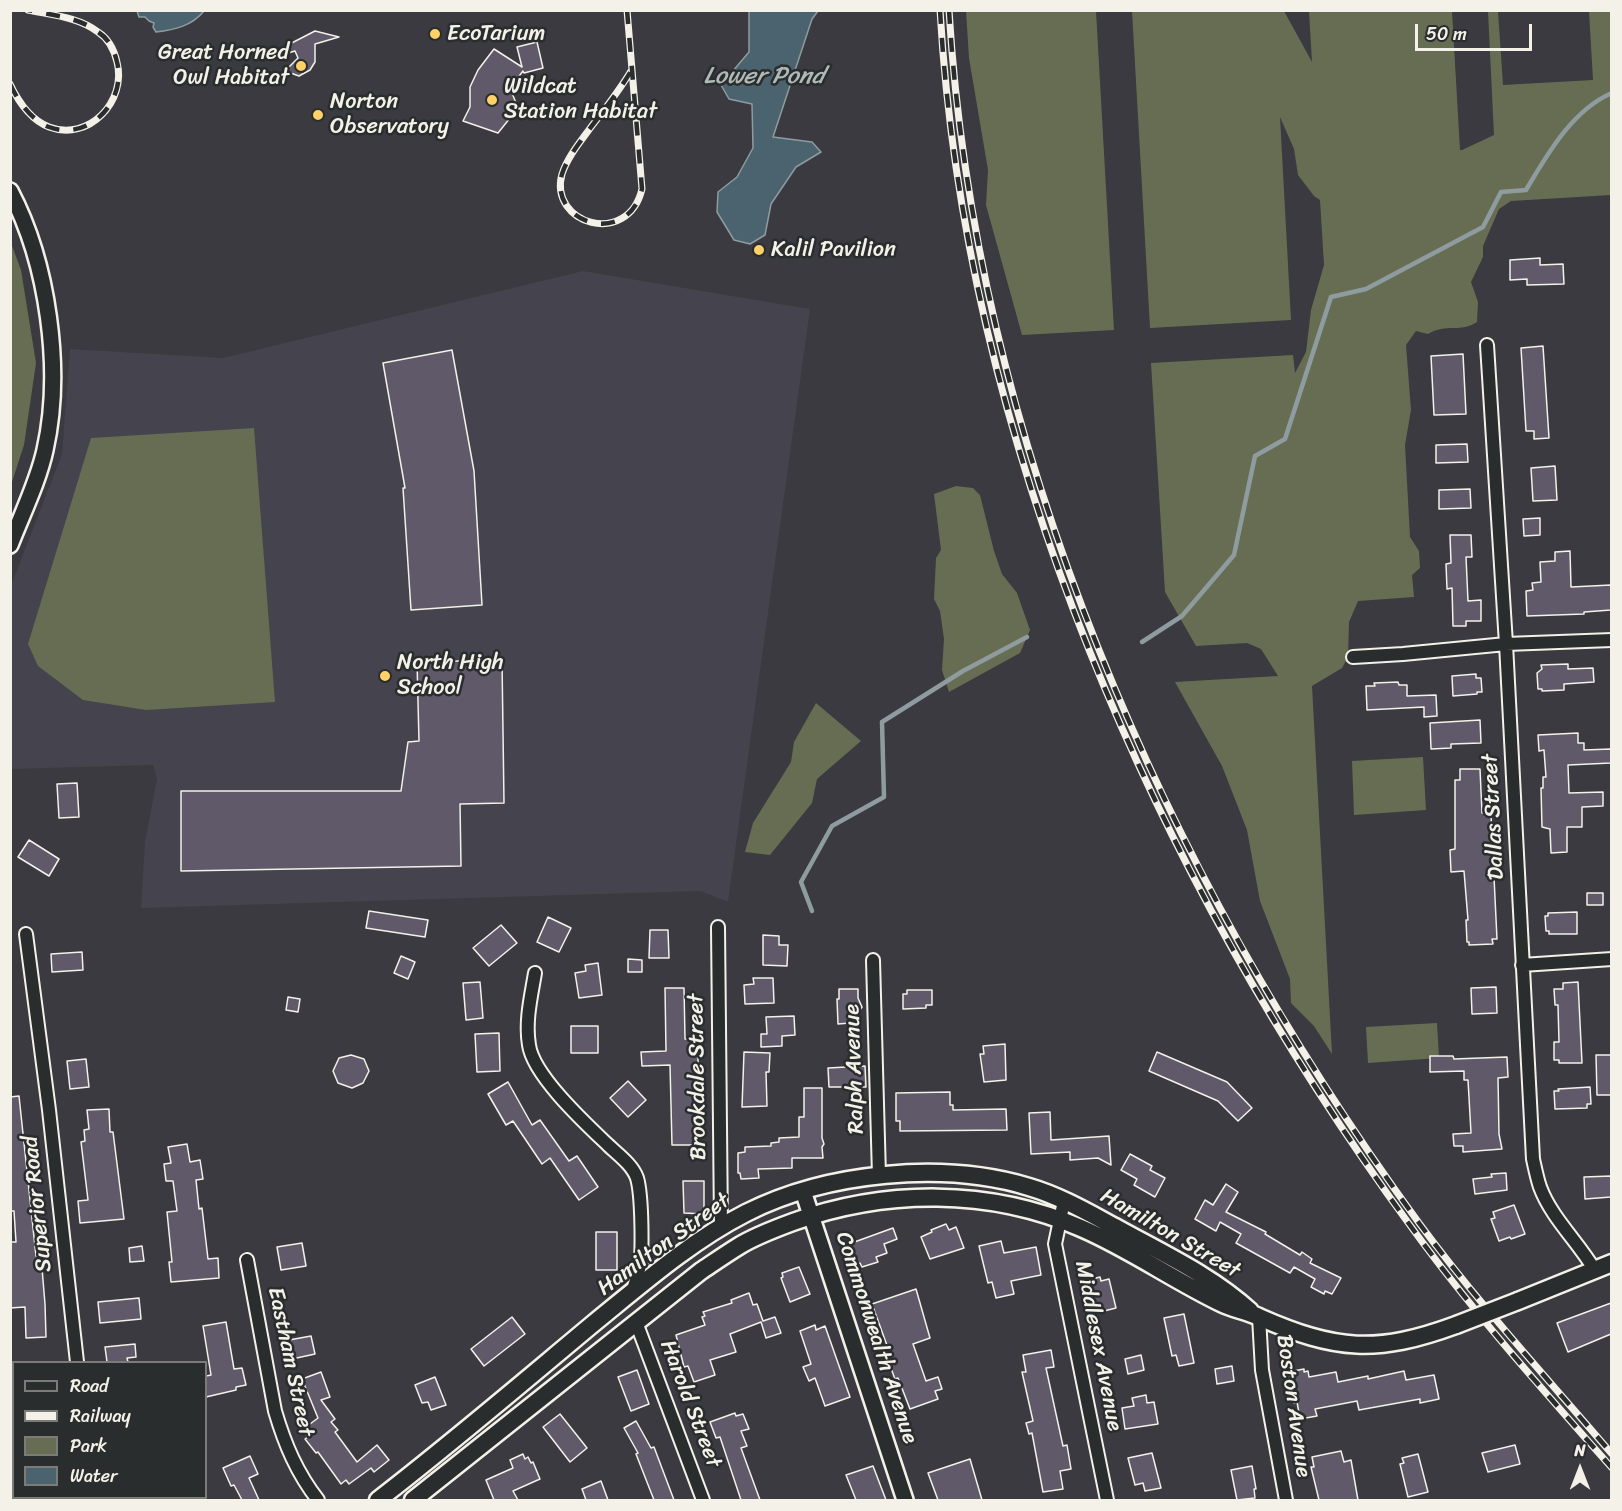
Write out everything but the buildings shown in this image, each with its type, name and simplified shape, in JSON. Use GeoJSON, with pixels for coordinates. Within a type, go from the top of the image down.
{"type":"FeatureCollection","features":[{"type":"Feature","properties":{"kind":"main road","name":"Hamilton Street"},"geometry":{"type":"LineString","coordinates":[[378,1500],[633,1291],[721,1226],[749,1211],[803,1191],[879,1176],[928,1173],[977,1176],[1029,1187],[1064,1201],[1140,1240],[1230,1292],[1256,1315]]}},
{"type":"Feature","properties":{"kind":"main road","name":"Hamilton Street"},"geometry":{"type":"LineString","coordinates":[[416,1499],[701,1271],[740,1245],[773,1229],[853,1204],[888,1198],[930,1197],[972,1199],[1028,1209],[1113,1243],[1222,1305],[1256,1315],[1310,1337],[1351,1345],[1404,1341],[1456,1325],[1611,1263]]}},
{"type":"Feature","properties":{"kind":"street"},"geometry":{"type":"LineString","coordinates":[[10,190],[24,222],[42,285],[52,372],[50,417],[45,452],[10,545]]}},
{"type":"Feature","properties":{"kind":"street","name":"Dallas Street"},"geometry":{"type":"LineString","coordinates":[[1486,345],[1506,644],[1533,1160],[1540,1187],[1553,1212],[1584,1251],[1594,1269]]}},
{"type":"Feature","properties":{"kind":"street"},"geometry":{"type":"LineString","coordinates":[[1353,657],[1506,644],[1611,640]]}},
{"type":"Feature","properties":{"kind":"street","name":"Brookdale Street"},"geometry":{"type":"LineString","coordinates":[[718,927],[721,1226]]}},
{"type":"Feature","properties":{"kind":"street","name":"Superior Road"},"geometry":{"type":"LineString","coordinates":[[26,934],[49,1110],[77,1361]]}},
{"type":"Feature","properties":{"kind":"street"},"geometry":{"type":"LineString","coordinates":[[1522,965],[1611,958]]}},
{"type":"Feature","properties":{"kind":"street","name":"Ralph Avenue"},"geometry":{"type":"LineString","coordinates":[[873,960],[879,1176]]}},
{"type":"Feature","properties":{"kind":"street"},"geometry":{"type":"LineString","coordinates":[[535,973],[528,1020],[532,1059],[570,1106],[628,1164],[636,1176],[639,1191],[641,1262],[633,1291]]}},
{"type":"Feature","properties":{"kind":"street","name":"Commonwealth Avenue"},"geometry":{"type":"LineString","coordinates":[[803,1191],[905,1500]]}},
{"type":"Feature","properties":{"kind":"street","name":"Middlesex Avenue"},"geometry":{"type":"LineString","coordinates":[[1064,1201],[1056,1244],[1107,1500]]}},
{"type":"Feature","properties":{"kind":"street","name":"Eastham Street"},"geometry":{"type":"LineString","coordinates":[[247,1260],[275,1412],[300,1475],[318,1500]]}},
{"type":"Feature","properties":{"kind":"street","name":"Boston Avenue"},"geometry":{"type":"LineString","coordinates":[[1256,1315],[1262,1370],[1286,1500]]}},
{"type":"Feature","properties":{"kind":"street","name":"Harold Street"},"geometry":{"type":"LineString","coordinates":[[636,1322],[703,1500]]}},
{"type":"Feature","properties":{"kind":"street"},"geometry":{"type":"LineString","coordinates":[[404,1480],[416,1499]]}},
{"type":"Feature","properties":{"kind":"shaded area","name":"North High School"},"geometry":{"type":"Polygon","coordinates":[[[583,271],[810,309],[728,902],[701,891],[141,908],[145,842],[157,779],[153,765],[11,769],[10,588],[62,454],[70,349],[223,358],[583,271]]]}},
{"type":"Feature","properties":{"kind":"green space"},"geometry":{"type":"Polygon","coordinates":[[[966,11],[1096,11],[1114,330],[1022,335],[986,205],[988,170],[969,58],[966,11]]]}},
{"type":"Feature","properties":{"kind":"green space"},"geometry":{"type":"Polygon","coordinates":[[[1132,11],[1284,11],[1312,62],[1309,11],[1452,11],[1460,150],[1462,150],[1494,135],[1488,11],[1498,11],[1503,85],[1593,80],[1589,11],[1611,11],[1611,195],[1511,201],[1499,209],[1483,246],[1483,257],[1471,282],[1478,302],[1477,322],[1465,327],[1441,329],[1428,334],[1416,331],[1406,345],[1411,410],[1405,445],[1410,537],[1419,551],[1420,568],[1412,575],[1414,597],[1358,601],[1349,622],[1348,657],[1342,668],[1312,686],[1332,1054],[1314,1026],[1291,1003],[1290,979],[1260,901],[1247,830],[1222,766],[1175,682],[1278,676],[1261,649],[1247,643],[1196,646],[1165,592],[1151,363],[1293,355],[1295,373],[1306,352],[1311,310],[1324,265],[1320,200],[1314,196],[1298,175],[1294,149],[1280,117],[1291,320],[1150,328],[1132,11]]]}},
{"type":"Feature","properties":{"kind":"green space"},"geometry":{"type":"Polygon","coordinates":[[[11,243],[21,270],[36,363],[24,445],[11,485],[11,243]]]}},
{"type":"Feature","properties":{"kind":"green space"},"geometry":{"type":"Polygon","coordinates":[[[254,428],[275,702],[146,710],[83,700],[38,666],[28,644],[91,438],[254,428]]]}},
{"type":"Feature","properties":{"kind":"green space"},"geometry":{"type":"Polygon","coordinates":[[[956,486],[973,488],[980,495],[1002,574],[1017,593],[1030,630],[1020,653],[949,692],[942,670],[944,639],[940,611],[934,599],[936,558],[941,550],[934,494],[956,486]]]}},
{"type":"Feature","properties":{"kind":"green space"},"geometry":{"type":"Polygon","coordinates":[[[816,703],[861,741],[817,779],[812,803],[770,855],[745,852],[753,823],[791,762],[794,742],[816,703]]]}},
{"type":"Feature","properties":{"kind":"green space"},"geometry":{"type":"Polygon","coordinates":[[[1423,757],[1426,810],[1354,815],[1352,761],[1423,757]]]}},
{"type":"Feature","properties":{"kind":"green space"},"geometry":{"type":"Polygon","coordinates":[[[1437,1023],[1439,1058],[1368,1063],[1366,1027],[1437,1023]]]}},
{"type":"Feature","properties":{"kind":"water"},"geometry":{"type":"Polygon","coordinates":[[[137,10],[204,11],[194,20],[182,26],[156,32],[153,27],[154,23],[145,17],[139,17],[137,10]]]}},
{"type":"Feature","properties":{"kind":"water","name":"Lower Pond"},"geometry":{"type":"Polygon","coordinates":[[[749,11],[818,11],[812,19],[773,137],[812,142],[821,152],[796,167],[771,204],[765,235],[750,244],[734,240],[717,212],[718,192],[737,177],[753,148],[752,104],[729,99],[721,85],[749,52],[749,11]]]}},
{"type":"Feature","properties":{"kind":"waterway"},"geometry":{"type":"LineString","coordinates":[[1142,642],[1182,616],[1234,555],[1255,456],[1285,439],[1331,297],[1366,289],[1483,227],[1501,192],[1526,190],[1552,148],[1573,122],[1585,110],[1612,93]]}},
{"type":"Feature","properties":{"kind":"waterway"},"geometry":{"type":"LineString","coordinates":[[812,911],[801,882],[832,826],[884,797],[882,722],[963,671],[1027,637]]}},
{"type":"Feature","properties":{"kind":"railway"},"geometry":{"type":"LineString","coordinates":[[10,84],[21,103],[36,120],[49,127],[64,130],[78,129],[102,115],[116,91],[119,77],[117,62],[113,49],[102,35],[74,20],[28,10]]}},
{"type":"Feature","properties":{"kind":"railway"},"geometry":{"type":"LineString","coordinates":[[627,10],[642,189],[634,207],[622,219],[607,223],[592,222],[577,216],[567,206],[561,191],[562,174],[575,149],[631,71]]}},
{"type":"Feature","properties":{"kind":"railway"},"geometry":{"type":"LineString","coordinates":[[940,10],[957,173],[988,335],[1033,495],[1090,652],[1157,804],[1234,952],[1320,1094],[1412,1228],[1459,1290],[1612,1468]]}},
{"type":"Feature","properties":{"kind":"railway"},"geometry":{"type":"LineString","coordinates":[[949,10],[966,172],[998,334],[1042,493],[1098,649],[1166,801],[1242,948],[1327,1089],[1442,1253],[1612,1454]]}},
{"type":"Feature","properties":{"kind":"place","name":"EcoTarium"},"geometry":{"type":"Point","coordinates":[435,34]}},
{"type":"Feature","properties":{"kind":"place","name":"Great Horned Owl Habitat"},"geometry":{"type":"Point","coordinates":[301,66]}},
{"type":"Feature","properties":{"kind":"place","name":"Wildcat Station Habitat"},"geometry":{"type":"Point","coordinates":[492,100]}},
{"type":"Feature","properties":{"kind":"place","name":"Norton Observatory"},"geometry":{"type":"Point","coordinates":[318,115]}},
{"type":"Feature","properties":{"kind":"place","name":"Kalil Pavilion"},"geometry":{"type":"Point","coordinates":[759,250]}},
{"type":"Feature","properties":{"kind":"place","name":"North High School"},"geometry":{"type":"Point","coordinates":[385,676]}}]}
